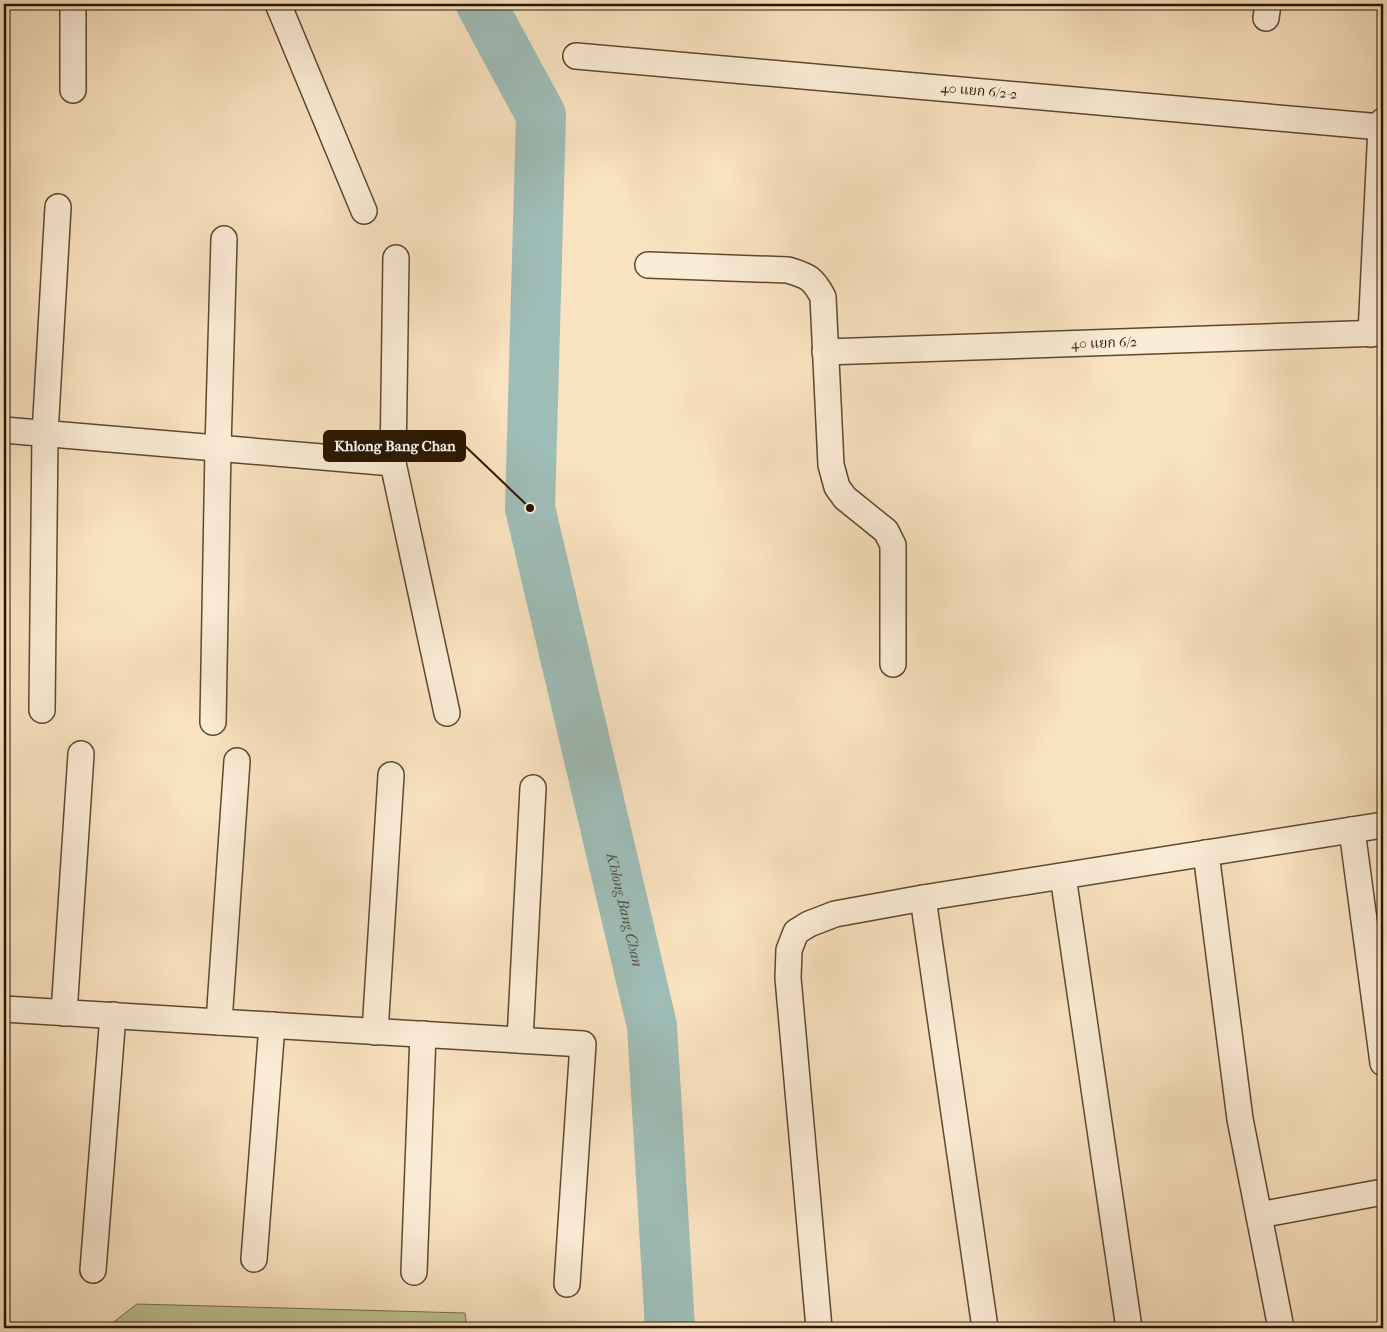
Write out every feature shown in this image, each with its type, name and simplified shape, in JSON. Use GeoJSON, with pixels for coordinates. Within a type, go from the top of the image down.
{"type":"FeatureCollection","features":[{"type":"Feature","properties":{"kind":"street"},"geometry":{"type":"LineString","coordinates":[[73,4],[73,90]]}},
{"type":"Feature","properties":{"kind":"street"},"geometry":{"type":"LineString","coordinates":[[278,4],[364,211]]}},
{"type":"Feature","properties":{"kind":"street","name":"40 แยก 6/2-2"},"geometry":{"type":"LineString","coordinates":[[576,56],[1382,124]]}},
{"type":"Feature","properties":{"kind":"street"},"geometry":{"type":"LineString","coordinates":[[1377,334],[1382,124]]}},
{"type":"Feature","properties":{"kind":"street"},"geometry":{"type":"LineString","coordinates":[[42,710],[44,434],[58,207]]}},
{"type":"Feature","properties":{"kind":"street"},"geometry":{"type":"LineString","coordinates":[[213,722],[224,239]]}},
{"type":"Feature","properties":{"kind":"street"},"geometry":{"type":"LineString","coordinates":[[396,258],[393,463],[447,712]]}},
{"type":"Feature","properties":{"kind":"street"},"geometry":{"type":"LineString","coordinates":[[648,265],[788,270],[807,275],[816,284],[822,297],[831,465],[837,487],[856,509],[886,531],[892,545],[893,664]]}},
{"type":"Feature","properties":{"kind":"street","name":"40 แยก 6/2"},"geometry":{"type":"LineString","coordinates":[[825,352],[1377,334]]}},
{"type":"Feature","properties":{"kind":"street"},"geometry":{"type":"LineString","coordinates":[[4,430],[393,463]]}},
{"type":"Feature","properties":{"kind":"street"},"geometry":{"type":"LineString","coordinates":[[64,1012],[81,754]]}},
{"type":"Feature","properties":{"kind":"street"},"geometry":{"type":"LineString","coordinates":[[219,1022],[237,761]]}},
{"type":"Feature","properties":{"kind":"street"},"geometry":{"type":"LineString","coordinates":[[375,1032],[391,774]]}},
{"type":"Feature","properties":{"kind":"street"},"geometry":{"type":"LineString","coordinates":[[520,1040],[534,788]]}},
{"type":"Feature","properties":{"kind":"street"},"geometry":{"type":"LineString","coordinates":[[819,1328],[788,978],[789,950],[796,932],[809,924],[835,914],[923,898],[1383,825]]}},
{"type":"Feature","properties":{"kind":"street"},"geometry":{"type":"LineString","coordinates":[[1352,830],[1383,1063]]}},
{"type":"Feature","properties":{"kind":"street"},"geometry":{"type":"LineString","coordinates":[[1206,853],[1240,1119],[1281,1328]]}},
{"type":"Feature","properties":{"kind":"street"},"geometry":{"type":"LineString","coordinates":[[1062,876],[1129,1328]]}},
{"type":"Feature","properties":{"kind":"street"},"geometry":{"type":"LineString","coordinates":[[923,898],[985,1328]]}},
{"type":"Feature","properties":{"kind":"street"},"geometry":{"type":"LineString","coordinates":[[4,1009],[583,1044],[567,1284]]}},
{"type":"Feature","properties":{"kind":"street"},"geometry":{"type":"LineString","coordinates":[[93,1270],[113,1016]]}},
{"type":"Feature","properties":{"kind":"street"},"geometry":{"type":"LineString","coordinates":[[254,1259],[272,1025]]}},
{"type":"Feature","properties":{"kind":"street"},"geometry":{"type":"LineString","coordinates":[[414,1272],[423,1034]]}},
{"type":"Feature","properties":{"kind":"street"},"geometry":{"type":"LineString","coordinates":[[1259,1215],[1383,1192]]}},
{"type":"Feature","properties":{"kind":"green space"},"geometry":{"type":"Polygon","coordinates":[[[137,1304],[465,1313],[467,1328],[106,1328],[137,1304]]]}},
{"type":"Feature","properties":{"kind":"waterway","name":"Khlong Bang Chan"},"geometry":{"type":"LineString","coordinates":[[481,4],[541,115],[530,508],[652,1026],[670,1328]]}},
{"type":"Feature","properties":{"kind":"place","name":"Khlong Bang Chan"},"geometry":{"type":"Point","coordinates":[530,508]}}]}
